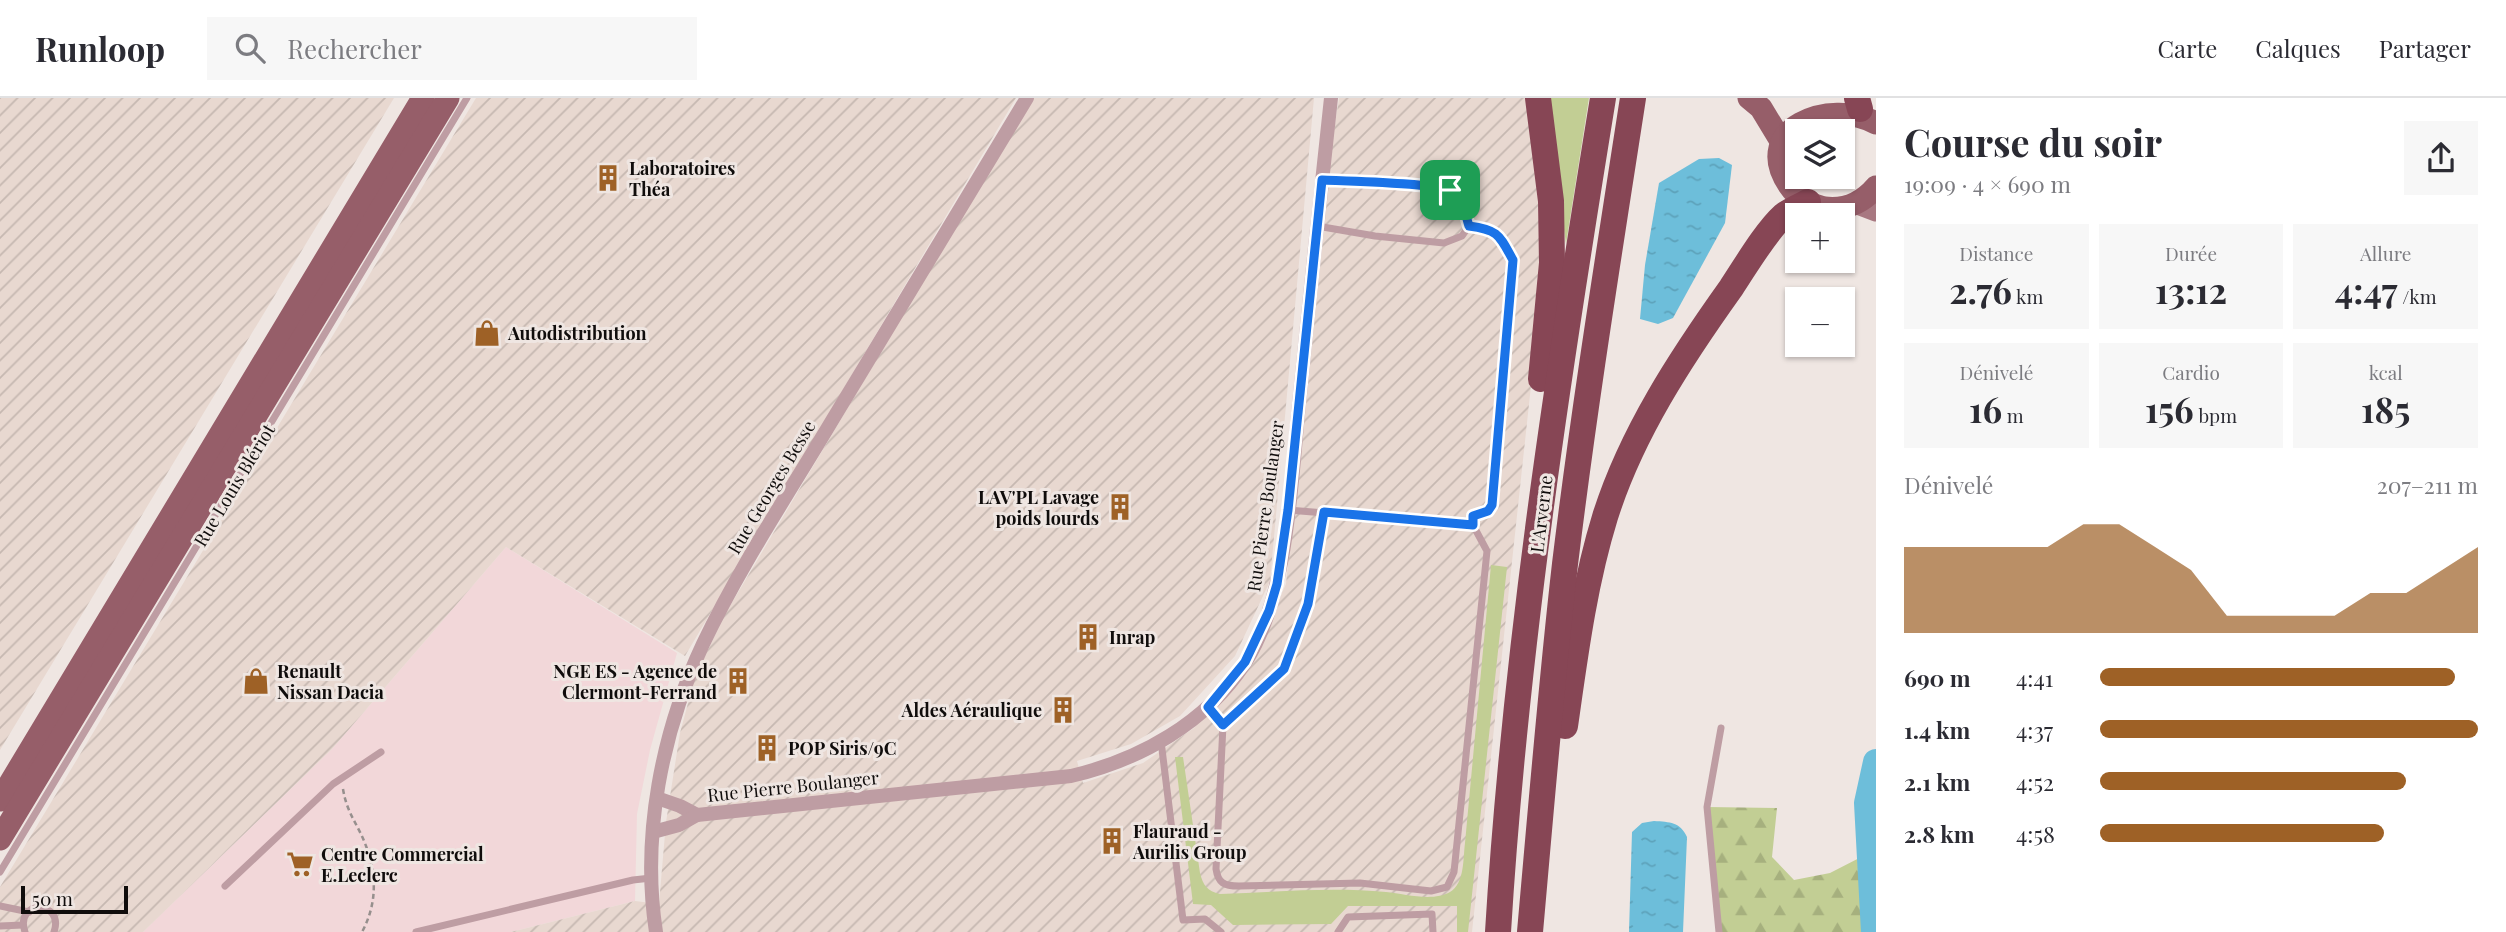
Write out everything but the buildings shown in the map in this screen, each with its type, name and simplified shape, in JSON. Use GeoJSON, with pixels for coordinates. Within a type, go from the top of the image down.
{"type":"FeatureCollection","features":[{"type":"Feature","properties":{"kind":"highway"},"geometry":{"type":"LineString","coordinates":[[1538,98],[1551,214],[1552,263],[1541,388],[1546,471]]}},
{"type":"Feature","properties":{"kind":"highway","name":"L'Arverne"},"geometry":{"type":"LineString","coordinates":[[1498,932],[1522,674],[1546,471],[1603,98]]}},
{"type":"Feature","properties":{"kind":"highway","name":"L'Arverne"},"geometry":{"type":"LineString","coordinates":[[1532,932],[1550,703],[1566,562],[1608,254],[1633,98]]}},
{"type":"Feature","properties":{"kind":"highway"},"geometry":{"type":"LineString","coordinates":[[1532,932],[1552,849],[1579,619],[1605,516],[1630,454],[1681,361],[1777,223],[1790,211],[1808,202]]}},
{"type":"Feature","properties":{"kind":"main road"},"geometry":{"type":"LineString","coordinates":[[0,800],[423,98]]}},
{"type":"Feature","properties":{"kind":"main road","name":"Rue Louis Blériot"},"geometry":{"type":"LineString","coordinates":[[0,839],[448,98]]}},
{"type":"Feature","properties":{"kind":"main road"},"geometry":{"type":"LineString","coordinates":[[1749,98],[1769,119],[1781,141]]}},
{"type":"Feature","properties":{"kind":"main road"},"geometry":{"type":"LineString","coordinates":[[1865,110],[1850,104],[1828,102],[1802,106],[1781,141],[1779,159],[1784,176],[1793,191],[1808,202],[1831,209],[1866,208],[1869,195],[1876,187]]}},
{"type":"Feature","properties":{"kind":"street","name":"Rue Georges Besse"},"geometry":{"type":"LineString","coordinates":[[656,932],[652,878],[657,798],[679,706],[710,632],[760,542],[1027,98]]}},
{"type":"Feature","properties":{"kind":"street","name":"Rue Pierre Boulanger"},"geometry":{"type":"LineString","coordinates":[[653,832],[679,825],[697,815],[1071,776],[1124,760],[1161,741],[1208,707],[1245,662],[1269,611],[1277,584],[1288,510],[1331,98]]}},
{"type":"Feature","properties":{"kind":"street","name":"Rue Pierre Boulanger"},"geometry":{"type":"LineString","coordinates":[[657,798],[697,815]]}},
{"type":"Feature","properties":{"kind":"lane","name":"Rue Louis Blériot"},"geometry":{"type":"LineString","coordinates":[[0,872],[467,98]]}},
{"type":"Feature","properties":{"kind":"lane"},"geometry":{"type":"LineString","coordinates":[[1322,180],[1382,182],[1450,190],[1461,199],[1469,226]]}},
{"type":"Feature","properties":{"kind":"lane"},"geometry":{"type":"LineString","coordinates":[[1317,226],[1375,236],[1444,243],[1462,236],[1469,226]]}},
{"type":"Feature","properties":{"kind":"lane"},"geometry":{"type":"LineString","coordinates":[[1208,707],[1223,725],[1216,869],[1217,879],[1222,884],[1239,886],[1360,883],[1431,891],[1447,887],[1454,873],[1487,551],[1473,525],[1473,516],[1488,511],[1492,505],[1513,260],[1498,234],[1485,228],[1469,226]]}},
{"type":"Feature","properties":{"kind":"lane"},"geometry":{"type":"LineString","coordinates":[[1288,510],[1473,525]]}},
{"type":"Feature","properties":{"kind":"lane"},"geometry":{"type":"LineString","coordinates":[[1223,725],[1284,669],[1308,604],[1324,512]]}},
{"type":"Feature","properties":{"kind":"lane"},"geometry":{"type":"LineString","coordinates":[[1719,932],[1707,807],[1721,728]]}},
{"type":"Feature","properties":{"kind":"lane"},"geometry":{"type":"LineString","coordinates":[[1161,741],[1183,920],[1205,919],[1221,932]]}},
{"type":"Feature","properties":{"kind":"lane"},"geometry":{"type":"LineString","coordinates":[[225,886],[341,779],[381,752]]}},
{"type":"Feature","properties":{"kind":"lane"},"geometry":{"type":"LineString","coordinates":[[416,932],[633,880],[652,878]]}},
{"type":"Feature","properties":{"kind":"lane"},"geometry":{"type":"LineString","coordinates":[[0,906],[29,912],[39,907],[50,911],[56,919],[54,932]]}},
{"type":"Feature","properties":{"kind":"lane"},"geometry":{"type":"LineString","coordinates":[[0,926],[24,928],[29,912]]}},
{"type":"Feature","properties":{"kind":"lane"},"geometry":{"type":"LineString","coordinates":[[1338,932],[1349,917],[1432,914],[1433,932]]}},
{"type":"Feature","properties":{"kind":"path"},"geometry":{"type":"LineString","coordinates":[[341,779],[345,807],[366,846],[374,880],[374,906],[362,932]]}},
{"type":"Feature","properties":{"kind":"shaded area"},"geometry":{"type":"Polygon","coordinates":[[[0,98],[394,98],[0,750],[0,98]]]}},
{"type":"Feature","properties":{"kind":"shaded area"},"geometry":{"type":"Polygon","coordinates":[[[476,98],[1016,98],[685,656],[506,547],[332,749],[143,932],[0,932],[0,887],[476,98]]]}},
{"type":"Feature","properties":{"kind":"shaded area"},"geometry":{"type":"Polygon","coordinates":[[[1032,98],[1314,98],[1270,581],[1235,656],[1180,716],[1131,744],[1077,761],[1083,783],[1143,763],[1194,728],[1249,665],[1286,584],[1328,170],[1339,98],[1531,98],[1543,236],[1534,358],[1472,932],[511,932],[635,901],[659,904],[666,822],[680,733],[695,677],[724,616],[1032,98]]]}},
{"type":"Feature","properties":{"kind":"shaded area"},"geometry":{"type":"Polygon","coordinates":[[[506,547],[677,653],[650,750],[637,814],[635,901],[511,932],[143,932],[332,749],[506,547]]]}},
{"type":"Feature","properties":{"kind":"green space"},"geometry":{"type":"Polygon","coordinates":[[[1546,98],[1589,98],[1566,244],[1546,98]]]}},
{"type":"Feature","properties":{"kind":"green space"},"geometry":{"type":"Polygon","coordinates":[[[1491,565],[1507,567],[1468,932],[1457,932],[1457,906],[1348,906],[1331,924],[1233,925],[1211,905],[1193,904],[1175,757],[1183,757],[1200,873],[1204,884],[1212,891],[1220,894],[1345,890],[1427,897],[1443,895],[1455,888],[1463,863],[1491,565]]]}},
{"type":"Feature","properties":{"kind":"green space"},"geometry":{"type":"Polygon","coordinates":[[[1707,807],[1777,808],[1772,857],[1794,880],[1830,873],[1869,853],[1874,932],[1719,932],[1707,807]]]}},
{"type":"Feature","properties":{"kind":"water"},"geometry":{"type":"Polygon","coordinates":[[[1719,158],[1732,165],[1725,223],[1673,318],[1658,324],[1640,319],[1645,265],[1659,183],[1699,159],[1719,158]]]}},
{"type":"Feature","properties":{"kind":"water"},"geometry":{"type":"Polygon","coordinates":[[[1654,821],[1674,824],[1681,828],[1687,837],[1683,932],[1629,932],[1632,832],[1642,823],[1654,821]]]}},
{"type":"Feature","properties":{"kind":"waterway"},"geometry":{"type":"LineString","coordinates":[[1874,932],[1867,803],[1876,762]]}},
{"type":"Feature","properties":{"kind":"place","name":"Laboratoires Théa"},"geometry":{"type":"Point","coordinates":[608,178]}},
{"type":"Feature","properties":{"kind":"place","name":"Autodistribution"},"geometry":{"type":"Point","coordinates":[487,333]}},
{"type":"Feature","properties":{"kind":"place","name":"LAV'PL Lavage poids lourds"},"geometry":{"type":"Point","coordinates":[1120,507]}},
{"type":"Feature","properties":{"kind":"place","name":"Inrap"},"geometry":{"type":"Point","coordinates":[1088,637]}},
{"type":"Feature","properties":{"kind":"place","name":"Renault Nissan Dacia"},"geometry":{"type":"Point","coordinates":[256,681]}},
{"type":"Feature","properties":{"kind":"place","name":"NGE ES - Agence de Clermont-Ferrand"},"geometry":{"type":"Point","coordinates":[738,681]}},
{"type":"Feature","properties":{"kind":"place","name":"Aldes Aéraulique"},"geometry":{"type":"Point","coordinates":[1063,710]}},
{"type":"Feature","properties":{"kind":"place","name":"POP Siris/9C"},"geometry":{"type":"Point","coordinates":[767,748]}},
{"type":"Feature","properties":{"kind":"place","name":"Flauraud - Aurilis Group"},"geometry":{"type":"Point","coordinates":[1112,841]}},
{"type":"Feature","properties":{"kind":"place","name":"Centre Commercial E.Leclerc"},"geometry":{"type":"Point","coordinates":[300,864]}},
{"type":"Feature","properties":{"kind":"route"},"geometry":{"type":"LineString","coordinates":[[1322,180],[1382,182],[1450,190],[1461,199],[1469,226],[1485,228],[1498,234],[1513,260],[1492,505],[1488,511],[1473,516],[1473,525],[1324,512],[1308,604],[1284,669],[1223,725],[1208,707],[1245,662],[1269,611],[1277,584],[1288,510],[1322,180]]}}]}
